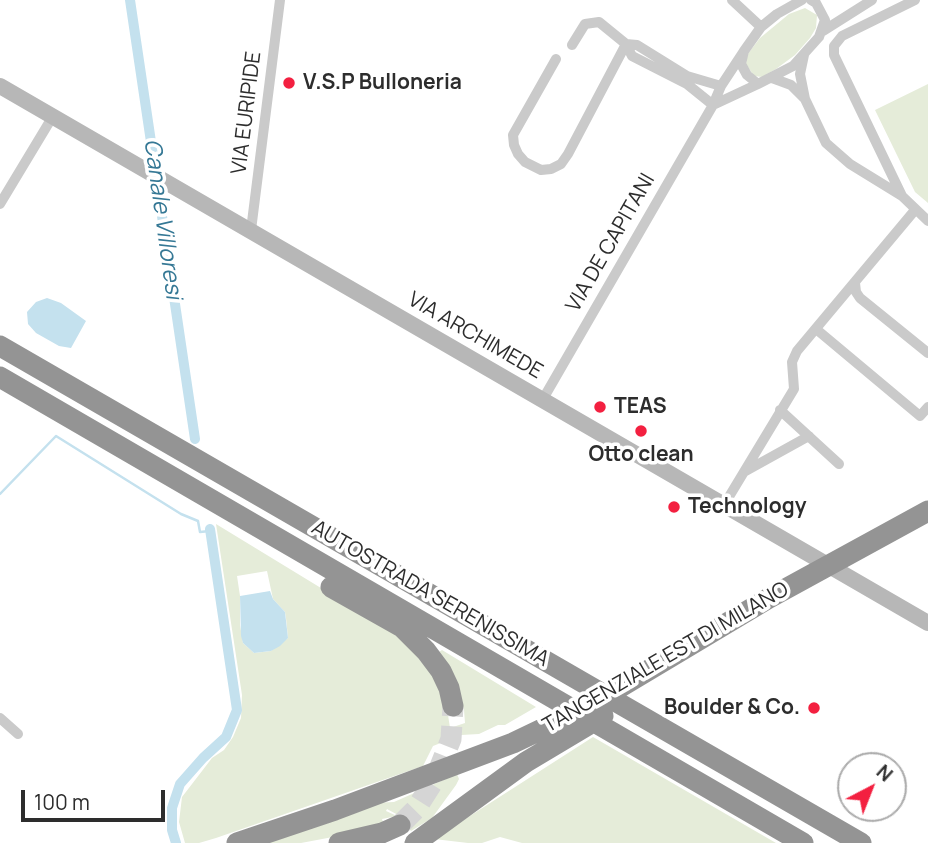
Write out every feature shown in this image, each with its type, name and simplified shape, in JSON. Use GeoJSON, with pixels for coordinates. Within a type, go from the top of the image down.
{"type":"FeatureCollection","features":[{"type":"Feature","properties":{"kind":"highway","name":"AUTOSTRADA SERENISSIMA"},"geometry":{"type":"LineString","coordinates":[[0,346],[861,843]]}},
{"type":"Feature","properties":{"kind":"highway","name":"AUTOSTRADA SERENISSIMA"},"geometry":{"type":"LineString","coordinates":[[0,377],[803,843]]}},
{"type":"Feature","properties":{"kind":"highway","name":"TANGENZIALE EST DI MILANO"},"geometry":{"type":"LineString","coordinates":[[415,843],[526,762],[928,511]]}},
{"type":"Feature","properties":{"kind":"highway","name":"TANGENZIALE EST DI MILANO"},"geometry":{"type":"LineString","coordinates":[[237,843],[335,810],[513,743],[582,710],[769,598],[867,551],[928,526]]}},
{"type":"Feature","properties":{"kind":"highway"},"geometry":{"type":"LineString","coordinates":[[290,546],[317,578],[402,627],[426,650],[441,671],[453,706]]}},
{"type":"Feature","properties":{"kind":"highway"},"geometry":{"type":"LineString","coordinates":[[339,843],[382,833],[400,825]]}},
{"type":"Feature","properties":{"kind":"street","name":"VIA EURIPIDE"},"geometry":{"type":"LineString","coordinates":[[251,230],[280,0]]}},
{"type":"Feature","properties":{"kind":"street"},"geometry":{"type":"LineString","coordinates":[[732,0],[761,27]]}},
{"type":"Feature","properties":{"kind":"street","name":"VIA DE CAPITANI"},"geometry":{"type":"LineString","coordinates":[[542,399],[713,105],[721,86],[761,27],[802,0]]}},
{"type":"Feature","properties":{"kind":"street"},"geometry":{"type":"LineString","coordinates":[[811,0],[824,14],[823,30]]}},
{"type":"Feature","properties":{"kind":"street"},"geometry":{"type":"LineString","coordinates":[[572,45],[585,24],[599,22],[626,44],[632,56],[687,84],[713,105],[793,66],[823,30],[872,0]]}},
{"type":"Feature","properties":{"kind":"street"},"geometry":{"type":"LineString","coordinates":[[915,0],[842,36],[834,46],[834,55],[902,195],[928,221]]}},
{"type":"Feature","properties":{"kind":"street"},"geometry":{"type":"LineString","coordinates":[[556,59],[513,135],[518,154],[525,162],[541,170],[561,164],[568,154],[626,44]]}},
{"type":"Feature","properties":{"kind":"street"},"geometry":{"type":"LineString","coordinates":[[626,44],[637,45],[687,76],[721,86]]}},
{"type":"Feature","properties":{"kind":"street"},"geometry":{"type":"LineString","coordinates":[[744,51],[741,64],[747,75],[758,84]]}},
{"type":"Feature","properties":{"kind":"street"},"geometry":{"type":"LineString","coordinates":[[804,55],[800,74],[805,99],[826,143],[839,156],[902,195]]}},
{"type":"Feature","properties":{"kind":"street"},"geometry":{"type":"LineString","coordinates":[[772,78],[791,85],[805,99]]}},
{"type":"Feature","properties":{"kind":"street","name":"VIA ARCHIMEDE"},"geometry":{"type":"LineString","coordinates":[[0,86],[928,623]]}},
{"type":"Feature","properties":{"kind":"street"},"geometry":{"type":"LineString","coordinates":[[0,204],[53,116]]}},
{"type":"Feature","properties":{"kind":"street"},"geometry":{"type":"LineString","coordinates":[[724,505],[794,389],[792,362],[797,351],[915,210]]}},
{"type":"Feature","properties":{"kind":"street"},"geometry":{"type":"LineString","coordinates":[[855,283],[860,298],[928,353]]}},
{"type":"Feature","properties":{"kind":"street"},"geometry":{"type":"LineString","coordinates":[[816,329],[920,416],[928,407]]}},
{"type":"Feature","properties":{"kind":"street"},"geometry":{"type":"LineString","coordinates":[[780,410],[839,464]]}},
{"type":"Feature","properties":{"kind":"street"},"geometry":{"type":"LineString","coordinates":[[744,472],[809,436]]}},
{"type":"Feature","properties":{"kind":"street"},"geometry":{"type":"LineString","coordinates":[[0,719],[18,734]]}},
{"type":"Feature","properties":{"kind":"green space"},"geometry":{"type":"Polygon","coordinates":[[[805,8],[817,15],[816,28],[810,38],[795,55],[776,69],[762,77],[754,76],[746,64],[747,55],[760,38],[789,14],[805,8]]]}},
{"type":"Feature","properties":{"kind":"green space"},"geometry":{"type":"Polygon","coordinates":[[[928,84],[928,203],[915,192],[875,110],[928,84]]]}},
{"type":"Feature","properties":{"kind":"green space"},"geometry":{"type":"Polygon","coordinates":[[[216,524],[403,638],[435,679],[446,702],[450,728],[465,723],[464,710],[455,680],[439,652],[442,650],[536,707],[505,725],[498,725],[479,734],[461,735],[433,746],[423,766],[216,838],[199,843],[185,843],[179,822],[182,797],[212,758],[224,750],[233,737],[241,718],[242,695],[216,524]],[[267,571],[237,576],[243,643],[254,653],[271,651],[288,638],[285,612],[273,599],[267,571]]]}},
{"type":"Feature","properties":{"kind":"green space"},"geometry":{"type":"Polygon","coordinates":[[[593,737],[776,843],[522,843],[500,837],[482,843],[468,843],[434,839],[593,737]]]}},
{"type":"Feature","properties":{"kind":"green space"},"geometry":{"type":"Polygon","coordinates":[[[457,774],[459,779],[456,785],[432,818],[411,831],[398,815],[387,809],[386,811],[397,816],[382,819],[383,822],[370,830],[301,843],[249,843],[372,803],[394,802],[457,774]]]}},
{"type":"Feature","properties":{"kind":"water"},"geometry":{"type":"Polygon","coordinates":[[[47,298],[61,303],[86,321],[71,348],[59,346],[36,333],[28,324],[27,312],[36,302],[47,298]]]}},
{"type":"Feature","properties":{"kind":"water"},"geometry":{"type":"Polygon","coordinates":[[[270,591],[273,599],[285,612],[288,638],[271,651],[254,653],[243,643],[241,636],[240,596],[270,591]]]}},
{"type":"Feature","properties":{"kind":"waterway","name":"Canale Villoresi"},"geometry":{"type":"LineString","coordinates":[[130,0],[195,439]]}},
{"type":"Feature","properties":{"kind":"waterway"},"geometry":{"type":"LineString","coordinates":[[0,494],[56,436],[181,514],[198,521],[200,532],[210,531]]}},
{"type":"Feature","properties":{"kind":"waterway","name":"Canale Villoresi"},"geometry":{"type":"LineString","coordinates":[[176,843],[172,830],[172,808],[180,784],[226,737],[237,710],[210,529]]}},
{"type":"Feature","properties":{"kind":"tunnel"},"geometry":{"type":"LineString","coordinates":[[400,825],[416,809],[435,779],[451,739],[453,706]]}},
{"type":"Feature","properties":{"kind":"place","name":"V.S.P Bulloneria"},"geometry":{"type":"Point","coordinates":[289,83]}},
{"type":"Feature","properties":{"kind":"place","name":"TEAS"},"geometry":{"type":"Point","coordinates":[600,407]}},
{"type":"Feature","properties":{"kind":"place","name":"Otto clean"},"geometry":{"type":"Point","coordinates":[641,431]}},
{"type":"Feature","properties":{"kind":"place","name":"Technology"},"geometry":{"type":"Point","coordinates":[674,507]}},
{"type":"Feature","properties":{"kind":"place","name":"Boulder & Co."},"geometry":{"type":"Point","coordinates":[814,708]}}]}
